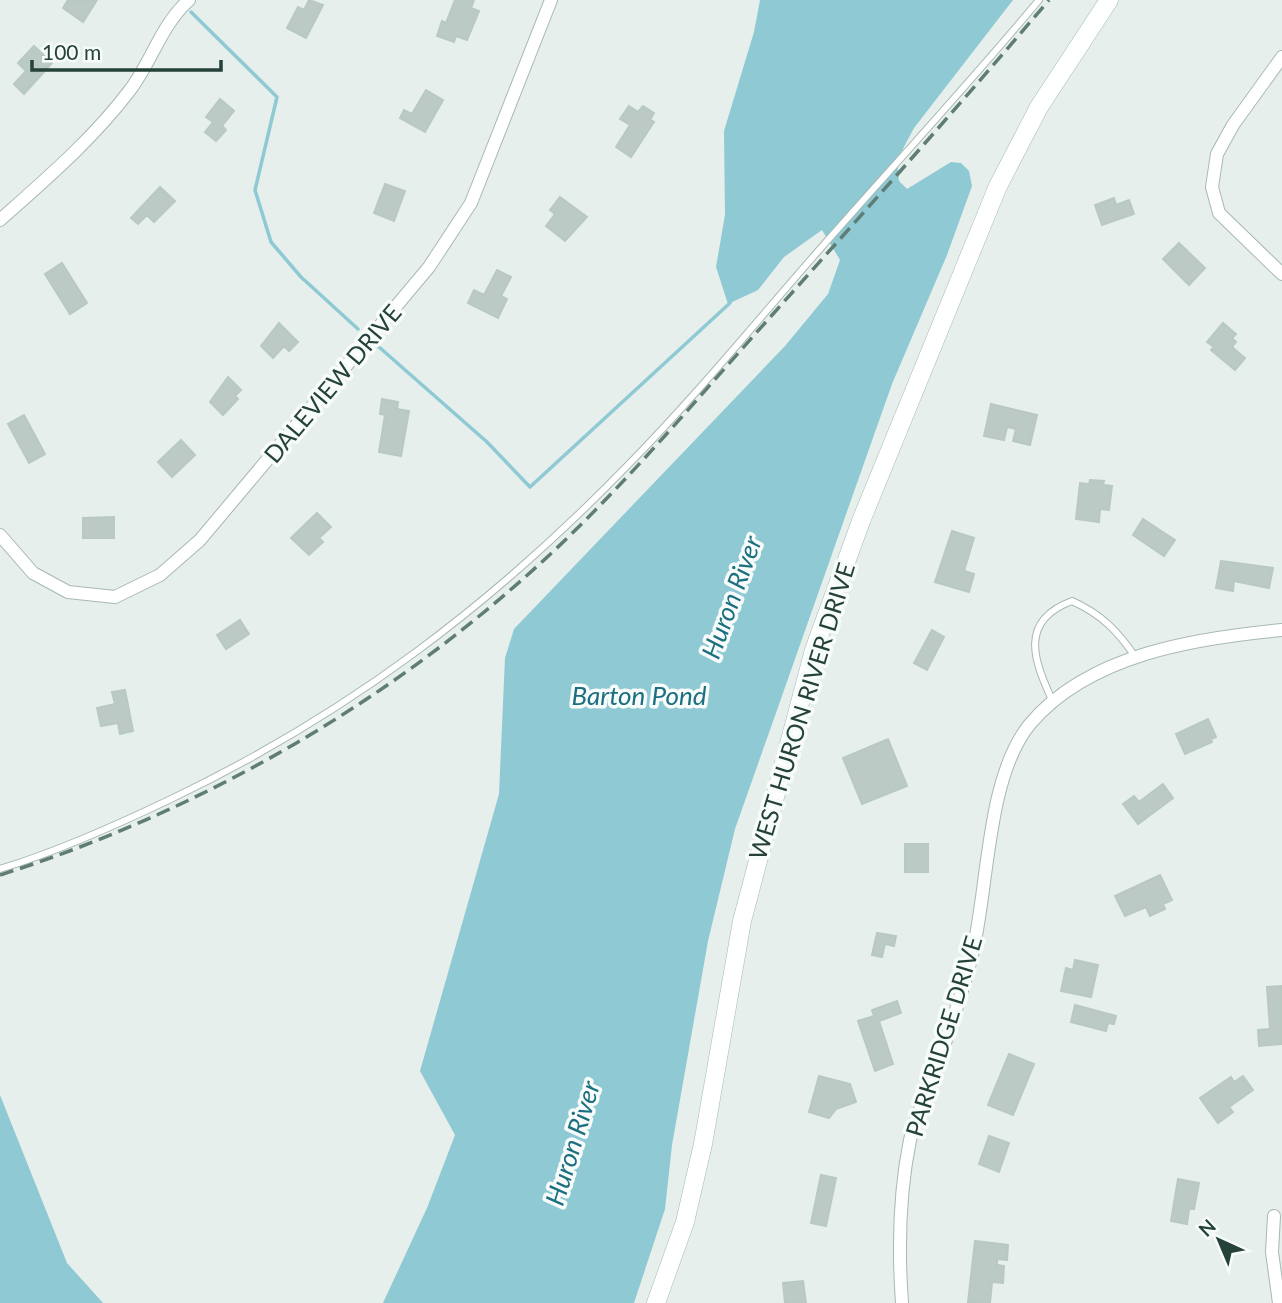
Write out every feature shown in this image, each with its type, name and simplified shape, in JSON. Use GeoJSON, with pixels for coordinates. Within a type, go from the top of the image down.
{"type":"FeatureCollection","features":[{"type":"Feature","properties":{"kind":"street"},"geometry":{"type":"LineString","coordinates":[[0,220],[74,153],[131,89],[174,13],[188,0]]}},
{"type":"Feature","properties":{"kind":"street","name":"DALEVIEW DRIVE"},"geometry":{"type":"LineString","coordinates":[[0,535],[33,573],[68,592],[116,597],[160,575],[200,540],[429,267],[471,203],[551,0]]}},
{"type":"Feature","properties":{"kind":"street","name":"WEST HURON RIVER DRIVE"},"geometry":{"type":"LineString","coordinates":[[656,1303],[685,1222],[703,1144],[742,921],[814,650],[861,521],[998,186],[1039,107],[1109,0]]}},
{"type":"Feature","properties":{"kind":"street"},"geometry":{"type":"LineString","coordinates":[[1282,57],[1222,144],[1217,154],[1212,187],[1219,213],[1282,274]]}},
{"type":"Feature","properties":{"kind":"street","name":"PARKRIDGE DRIVE"},"geometry":{"type":"LineString","coordinates":[[902,1303],[897,1238],[911,1138],[972,957],[995,813],[1010,763],[1030,724],[1053,702],[1087,680],[1136,658],[1239,634],[1282,630]]}},
{"type":"Feature","properties":{"kind":"street"},"geometry":{"type":"LineString","coordinates":[[1274,1216],[1272,1252],[1279,1303]]}},
{"type":"Feature","properties":{"kind":"lane"},"geometry":{"type":"LineString","coordinates":[[0,869],[138,815],[232,770],[309,727],[429,643],[500,587],[627,466],[904,156],[1039,0]]}},
{"type":"Feature","properties":{"kind":"lane"},"geometry":{"type":"LineString","coordinates":[[1053,702],[1038,669],[1035,644],[1039,624],[1051,609],[1072,601],[1098,613],[1122,637],[1136,658]]}},
{"type":"Feature","properties":{"kind":"water","name":"Barton Pond"},"geometry":{"type":"Polygon","coordinates":[[[760,0],[1013,0],[914,128],[897,160],[899,181],[907,189],[951,162],[961,163],[969,171],[972,186],[947,255],[892,384],[735,829],[708,941],[672,1145],[665,1209],[634,1303],[383,1303],[427,1208],[455,1135],[420,1071],[499,794],[505,658],[514,629],[785,346],[828,294],[840,260],[822,230],[784,257],[758,290],[728,304],[716,267],[725,215],[724,131],[754,32],[760,0]]]}},
{"type":"Feature","properties":{"kind":"water"},"geometry":{"type":"Polygon","coordinates":[[[0,1095],[67,1263],[103,1303],[0,1303],[0,1095]]]}},
{"type":"Feature","properties":{"kind":"building"},"geometry":{"type":"Polygon","coordinates":[[[68,0],[97,0],[83,22],[63,8],[68,0]]]}},
{"type":"Feature","properties":{"kind":"building"},"geometry":{"type":"Polygon","coordinates":[[[309,0],[323,5],[306,38],[287,28],[298,7],[304,10],[309,0]]]}},
{"type":"Feature","properties":{"kind":"building"},"geometry":{"type":"Polygon","coordinates":[[[455,0],[474,0],[471,8],[479,11],[467,40],[456,36],[454,42],[437,36],[442,21],[446,23],[455,0]]]}},
{"type":"Feature","properties":{"kind":"building"},"geometry":{"type":"Polygon","coordinates":[[[34,46],[52,63],[24,94],[14,84],[26,71],[18,63],[34,46]]]}},
{"type":"Feature","properties":{"kind":"building"},"geometry":{"type":"Polygon","coordinates":[[[426,90],[443,100],[425,132],[400,118],[404,110],[412,114],[426,90]]]}},
{"type":"Feature","properties":{"kind":"building"},"geometry":{"type":"Polygon","coordinates":[[[220,99],[234,111],[222,126],[226,130],[216,141],[205,132],[213,122],[206,117],[220,99]]]}},
{"type":"Feature","properties":{"kind":"building"},"geometry":{"type":"Polygon","coordinates":[[[629,106],[638,112],[643,106],[654,113],[650,120],[654,122],[631,157],[616,147],[630,125],[620,119],[629,106]]]}},
{"type":"Feature","properties":{"kind":"building"},"geometry":{"type":"Polygon","coordinates":[[[385,184],[405,191],[394,221],[374,213],[385,184]]]}},
{"type":"Feature","properties":{"kind":"building"},"geometry":{"type":"Polygon","coordinates":[[[160,187],[175,201],[154,222],[147,215],[138,224],[131,218],[160,187]]]}},
{"type":"Feature","properties":{"kind":"building"},"geometry":{"type":"Polygon","coordinates":[[[560,197],[587,217],[565,241],[546,226],[555,214],[550,210],[560,197]]]}},
{"type":"Feature","properties":{"kind":"building"},"geometry":{"type":"Polygon","coordinates":[[[1114,198],[1116,205],[1129,200],[1134,214],[1102,225],[1095,205],[1114,198]]]}},
{"type":"Feature","properties":{"kind":"building"},"geometry":{"type":"Polygon","coordinates":[[[1179,243],[1205,268],[1189,285],[1163,259],[1179,243]]]}},
{"type":"Feature","properties":{"kind":"building"},"geometry":{"type":"Polygon","coordinates":[[[62,263],[87,303],[70,314],[45,274],[62,263]]]}},
{"type":"Feature","properties":{"kind":"building"},"geometry":{"type":"Polygon","coordinates":[[[497,270],[511,277],[501,296],[507,299],[498,318],[468,303],[474,290],[484,295],[497,270]]]}},
{"type":"Feature","properties":{"kind":"building"},"geometry":{"type":"Polygon","coordinates":[[[279,323],[298,342],[289,351],[284,346],[273,358],[261,346],[279,323]]]}},
{"type":"Feature","properties":{"kind":"building"},"geometry":{"type":"Polygon","coordinates":[[[1223,323],[1236,334],[1232,338],[1236,342],[1232,347],[1245,358],[1235,370],[1211,350],[1214,347],[1207,342],[1223,323]]]}},
{"type":"Feature","properties":{"kind":"building"},"geometry":{"type":"Polygon","coordinates":[[[228,377],[241,390],[235,396],[238,399],[223,415],[210,402],[228,377]]]}},
{"type":"Feature","properties":{"kind":"building"},"geometry":{"type":"Polygon","coordinates":[[[382,399],[398,402],[397,409],[409,411],[401,456],[379,452],[385,415],[380,414],[382,399]]]}},
{"type":"Feature","properties":{"kind":"building"},"geometry":{"type":"Polygon","coordinates":[[[991,404],[1037,415],[1030,445],[1013,441],[1016,429],[1007,427],[1004,440],[984,436],[991,404]]]}},
{"type":"Feature","properties":{"kind":"building"},"geometry":{"type":"Polygon","coordinates":[[[24,415],[45,454],[29,463],[8,424],[24,415]]]}},
{"type":"Feature","properties":{"kind":"building"},"geometry":{"type":"Polygon","coordinates":[[[181,440],[195,455],[172,477],[158,462],[181,440]]]}},
{"type":"Feature","properties":{"kind":"building"},"geometry":{"type":"Polygon","coordinates":[[[1090,480],[1104,481],[1103,485],[1112,486],[1109,510],[1100,509],[1099,522],[1076,519],[1080,483],[1089,484],[1090,480]]]}},
{"type":"Feature","properties":{"kind":"building"},"geometry":{"type":"Polygon","coordinates":[[[317,513],[331,527],[319,538],[323,542],[309,555],[291,538],[317,513]]]}},
{"type":"Feature","properties":{"kind":"building"},"geometry":{"type":"Polygon","coordinates":[[[114,517],[114,538],[83,538],[83,518],[114,517]]]}},
{"type":"Feature","properties":{"kind":"building"},"geometry":{"type":"Polygon","coordinates":[[[1143,519],[1175,540],[1164,556],[1133,535],[1143,519]]]}},
{"type":"Feature","properties":{"kind":"building"},"geometry":{"type":"Polygon","coordinates":[[[952,531],[974,538],[964,571],[974,574],[969,592],[935,582],[952,531]]]}},
{"type":"Feature","properties":{"kind":"building"},"geometry":{"type":"Polygon","coordinates":[[[1221,561],[1273,568],[1269,588],[1234,581],[1233,591],[1216,588],[1221,561]]]}},
{"type":"Feature","properties":{"kind":"building"},"geometry":{"type":"Polygon","coordinates":[[[240,620],[249,634],[226,649],[217,635],[240,620]]]}},
{"type":"Feature","properties":{"kind":"building"},"geometry":{"type":"Polygon","coordinates":[[[932,630],[944,637],[927,670],[914,663],[932,630]]]}},
{"type":"Feature","properties":{"kind":"building"},"geometry":{"type":"Polygon","coordinates":[[[125,690],[133,731],[120,734],[118,723],[101,726],[97,708],[115,704],[112,692],[125,690]]]}},
{"type":"Feature","properties":{"kind":"building"},"geometry":{"type":"Polygon","coordinates":[[[1208,719],[1216,737],[1211,739],[1212,742],[1185,754],[1176,734],[1208,719]]]}},
{"type":"Feature","properties":{"kind":"building"},"geometry":{"type":"Polygon","coordinates":[[[888,739],[907,786],[862,804],[843,758],[888,739]]]}},
{"type":"Feature","properties":{"kind":"building"},"geometry":{"type":"Polygon","coordinates":[[[1163,784],[1173,798],[1138,824],[1123,804],[1134,796],[1139,802],[1163,784]]]}},
{"type":"Feature","properties":{"kind":"building"},"geometry":{"type":"Polygon","coordinates":[[[905,844],[928,844],[928,872],[905,872],[905,844]]]}},
{"type":"Feature","properties":{"kind":"building"},"geometry":{"type":"Polygon","coordinates":[[[1160,875],[1172,900],[1163,904],[1165,909],[1150,916],[1146,907],[1125,916],[1115,896],[1160,875]]]}},
{"type":"Feature","properties":{"kind":"building"},"geometry":{"type":"Polygon","coordinates":[[[877,933],[896,936],[894,946],[885,944],[882,957],[872,955],[877,933]]]}},
{"type":"Feature","properties":{"kind":"building"},"geometry":{"type":"Polygon","coordinates":[[[1075,960],[1098,965],[1091,997],[1061,991],[1066,968],[1073,970],[1075,960]]]}},
{"type":"Feature","properties":{"kind":"building"},"geometry":{"type":"Polygon","coordinates":[[[1282,986],[1281,1044],[1259,1046],[1258,1030],[1270,1029],[1267,987],[1282,986]]]}},
{"type":"Feature","properties":{"kind":"building"},"geometry":{"type":"Polygon","coordinates":[[[897,1001],[901,1013],[879,1021],[893,1064],[875,1071],[858,1021],[874,1016],[872,1010],[897,1001]]]}},
{"type":"Feature","properties":{"kind":"building"},"geometry":{"type":"Polygon","coordinates":[[[1075,1005],[1116,1016],[1114,1024],[1108,1023],[1106,1031],[1071,1022],[1075,1005]]]}},
{"type":"Feature","properties":{"kind":"building"},"geometry":{"type":"Polygon","coordinates":[[[1009,1054],[1034,1064],[1013,1115],[988,1105],[1009,1054]]]}},
{"type":"Feature","properties":{"kind":"building"},"geometry":{"type":"Polygon","coordinates":[[[819,1076],[850,1084],[856,1102],[836,1109],[829,1118],[809,1112],[819,1076]]]}},
{"type":"Feature","properties":{"kind":"building"},"geometry":{"type":"Polygon","coordinates":[[[1243,1076],[1253,1090],[1229,1107],[1233,1112],[1218,1123],[1200,1098],[1231,1077],[1234,1082],[1243,1076]]]}},
{"type":"Feature","properties":{"kind":"building"},"geometry":{"type":"Polygon","coordinates":[[[989,1136],[1009,1143],[999,1172],[979,1164],[989,1136]]]}},
{"type":"Feature","properties":{"kind":"building"},"geometry":{"type":"Polygon","coordinates":[[[821,1175],[836,1178],[826,1226],[811,1223],[821,1175]]]}},
{"type":"Feature","properties":{"kind":"building"},"geometry":{"type":"Polygon","coordinates":[[[1178,1179],[1199,1183],[1194,1209],[1189,1209],[1187,1224],[1171,1221],[1178,1179]]]}},
{"type":"Feature","properties":{"kind":"building"},"geometry":{"type":"Polygon","coordinates":[[[975,1241],[1008,1245],[1007,1260],[997,1259],[997,1265],[1004,1266],[1003,1283],[992,1282],[990,1303],[968,1302],[975,1241]]]}},
{"type":"Feature","properties":{"kind":"building"},"geometry":{"type":"Polygon","coordinates":[[[803,1281],[806,1303],[785,1303],[783,1283],[803,1281]]]}},
{"type":"Feature","properties":{"kind":"waterway"},"geometry":{"type":"LineString","coordinates":[[191,12],[277,97],[255,190],[271,242],[301,277],[358,329]]}},
{"type":"Feature","properties":{"kind":"waterway"},"geometry":{"type":"LineString","coordinates":[[379,347],[487,442],[530,487],[730,303]]}},
{"type":"Feature","properties":{"kind":"railway"},"geometry":{"type":"LineString","coordinates":[[0,875],[142,822],[210,790],[342,715],[466,627],[557,548],[621,483],[912,158],[1049,0]]}},
{"type":"Feature","properties":{"kind":"water label","name":"Huron River"},"geometry":{"type":"Point","coordinates":[731,597]}},
{"type":"Feature","properties":{"kind":"water label","name":"Huron River"},"geometry":{"type":"Point","coordinates":[572,1143]}}]}
